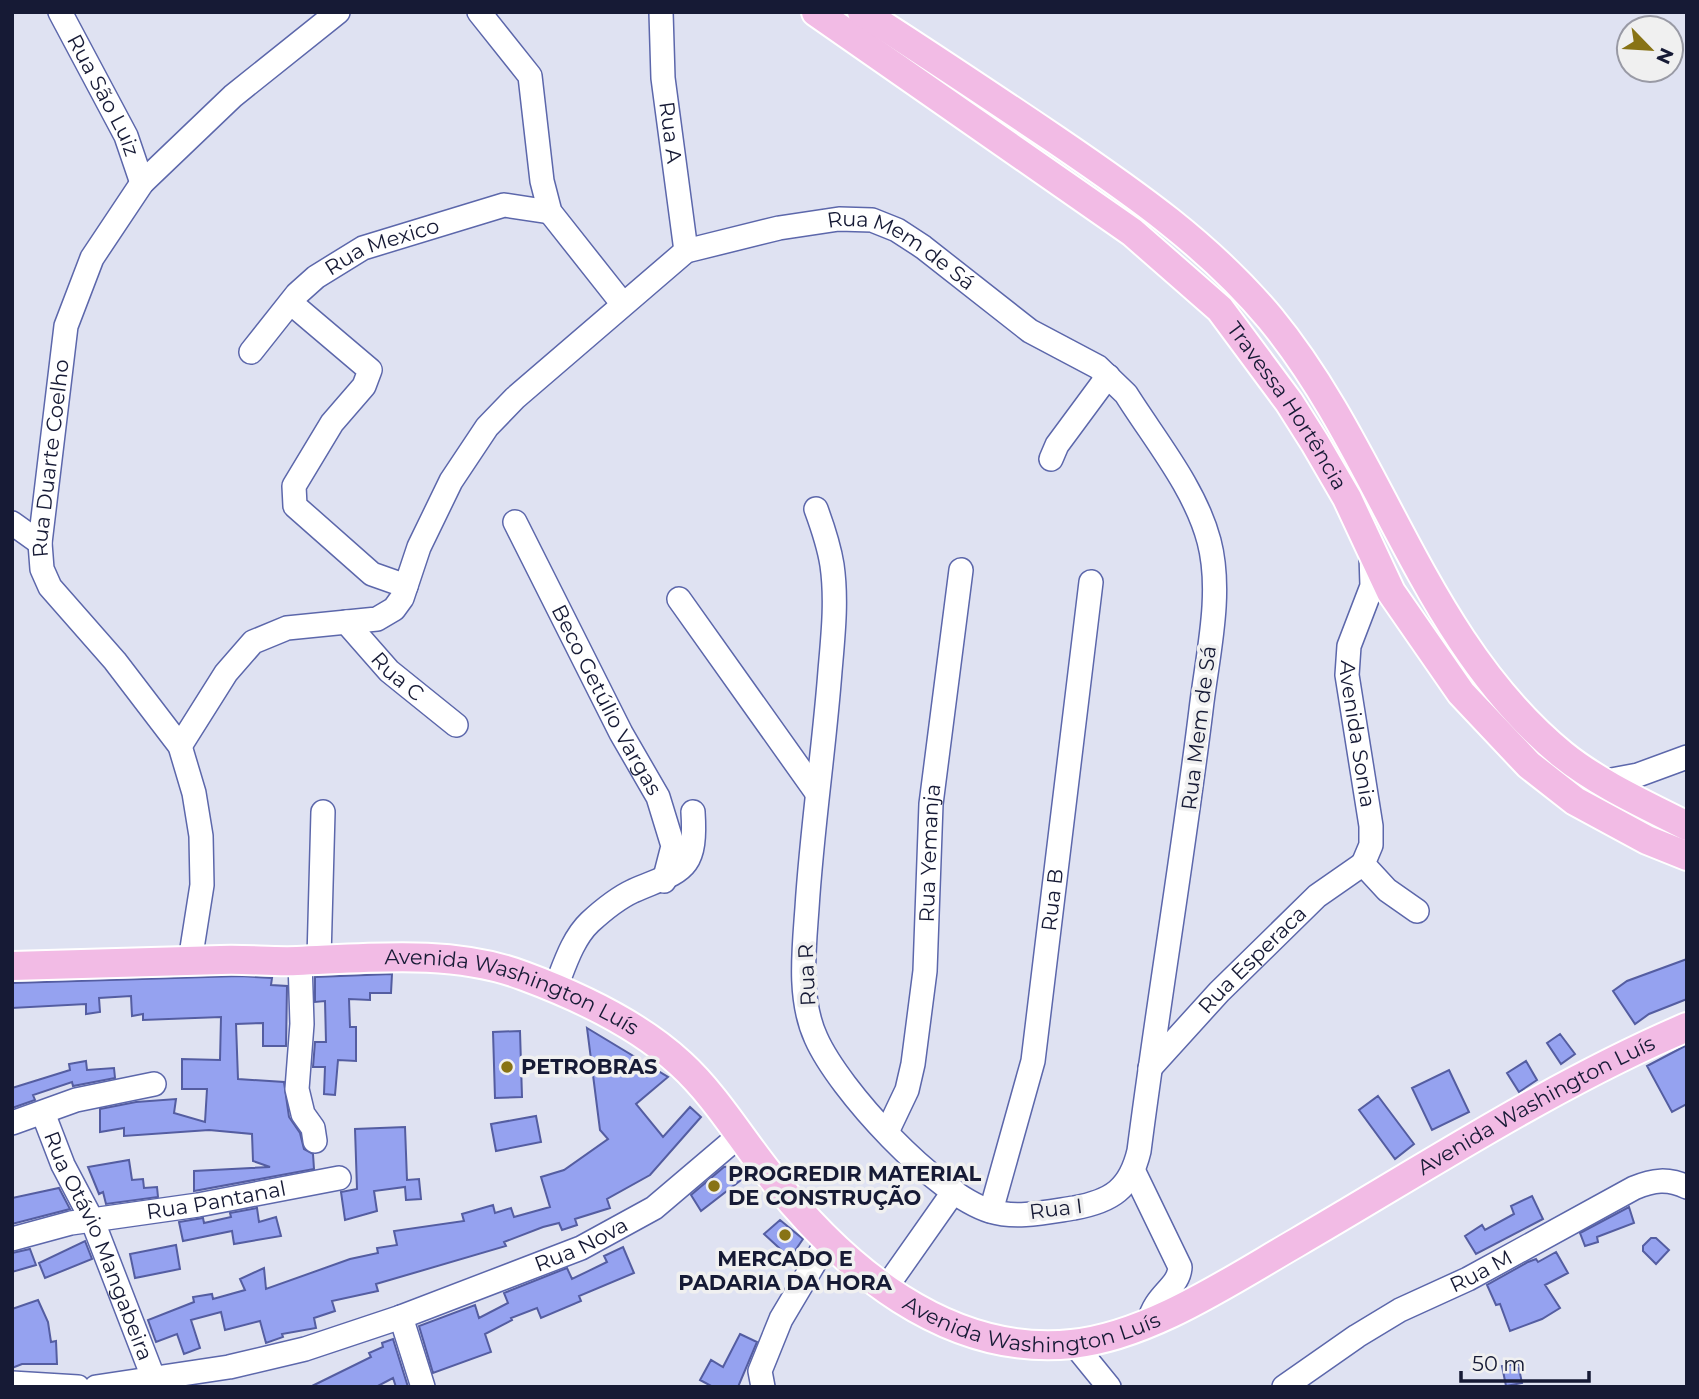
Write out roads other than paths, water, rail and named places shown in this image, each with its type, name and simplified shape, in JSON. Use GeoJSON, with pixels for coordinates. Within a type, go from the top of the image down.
{"type":"FeatureCollection","features":[{"type":"Feature","properties":{"kind":"main road","name":"Travessa Hortência"},"geometry":{"type":"LineString","coordinates":[[816,12],[1124,226],[1220,309],[1289,402],[1347,498],[1391,592],[1461,693],[1530,765],[1575,801],[1647,840],[1687,856]]}},
{"type":"Feature","properties":{"kind":"main road","name":"Travessa Hortência"},"geometry":{"type":"LineString","coordinates":[[862,12],[1146,201],[1211,254],[1243,287],[1313,378],[1442,609],[1486,677],[1517,712],[1562,754],[1687,826]]}},
{"type":"Feature","properties":{"kind":"main road","name":"Avenida Washington Luís"},"geometry":{"type":"LineString","coordinates":[[12,967],[190,961],[418,959],[474,964],[518,974],[608,1014],[682,1065],[773,1180],[855,1267],[885,1290],[966,1331],[1003,1341],[1074,1344],[1133,1329],[1215,1290],[1580,1080],[1687,1027]]}},
{"type":"Feature","properties":{"kind":"street","name":"Rua São Luiz"},"geometry":{"type":"LineString","coordinates":[[60,12],[126,136],[142,183]]}},
{"type":"Feature","properties":{"kind":"street","name":"Rua Duarte Coelho"},"geometry":{"type":"LineString","coordinates":[[190,961],[202,885],[201,836],[194,793],[180,746],[115,661],[50,587],[42,569],[40,542],[66,326],[92,258],[142,183],[233,96],[338,12]]}},
{"type":"Feature","properties":{"kind":"street"},"geometry":{"type":"LineString","coordinates":[[479,12],[530,76],[542,181],[550,212],[622,303]]}},
{"type":"Feature","properties":{"kind":"street","name":"Rua A"},"geometry":{"type":"LineString","coordinates":[[660,12],[663,78],[687,251]]}},
{"type":"Feature","properties":{"kind":"street","name":"Rua Mexico"},"geometry":{"type":"LineString","coordinates":[[250,352],[316,277],[381,240],[503,205],[550,212]]}},
{"type":"Feature","properties":{"kind":"street","name":"Rua Mem de Sá"},"geometry":{"type":"LineString","coordinates":[[180,746],[226,673],[253,642],[287,628],[377,619],[387,614],[402,598],[437,507],[450,481],[487,427],[515,398],[622,303],[687,251],[779,228],[839,219],[872,220],[897,230],[923,247],[1030,331],[1076,354],[1108,376],[1126,394],[1201,515],[1210,544],[1212,617],[1187,824],[1150,1068]]}},
{"type":"Feature","properties":{"kind":"street"},"geometry":{"type":"LineString","coordinates":[[291,303],[370,370],[364,386],[332,423],[294,486],[295,506],[350,558],[372,574],[406,586]]}},
{"type":"Feature","properties":{"kind":"street"},"geometry":{"type":"LineString","coordinates":[[1051,459],[1057,445],[1108,376]]}},
{"type":"Feature","properties":{"kind":"street","name":"Avenida Sonia"},"geometry":{"type":"LineString","coordinates":[[1347,498],[1370,554],[1373,573],[1372,586],[1349,646],[1347,675],[1371,827],[1371,845],[1363,864]]}},
{"type":"Feature","properties":{"kind":"street"},"geometry":{"type":"LineString","coordinates":[[816,509],[828,542],[834,591],[825,736],[817,793]]}},
{"type":"Feature","properties":{"kind":"street","name":"Beco Getúlio Vargas"},"geometry":{"type":"LineString","coordinates":[[515,522],[568,631],[657,797],[673,846],[664,881]]}},
{"type":"Feature","properties":{"kind":"street"},"geometry":{"type":"LineString","coordinates":[[12,523],[40,542]]}},
{"type":"Feature","properties":{"kind":"street","name":"Rua Yemanja"},"geometry":{"type":"LineString","coordinates":[[887,1132],[907,1090],[913,1064],[925,971],[932,804],[961,570]]}},
{"type":"Feature","properties":{"kind":"street","name":"Rua B"},"geometry":{"type":"LineString","coordinates":[[991,1211],[1033,1061],[1091,582]]}},
{"type":"Feature","properties":{"kind":"street"},"geometry":{"type":"LineString","coordinates":[[679,598],[817,793]]}},
{"type":"Feature","properties":{"kind":"street","name":"Rua C"},"geometry":{"type":"LineString","coordinates":[[346,622],[389,671],[456,725]]}},
{"type":"Feature","properties":{"kind":"street"},"geometry":{"type":"LineString","coordinates":[[1606,781],[1638,775],[1687,757]]}},
{"type":"Feature","properties":{"kind":"street","name":"Rua R"},"geometry":{"type":"LineString","coordinates":[[817,793],[804,947],[805,999],[820,1047],[835,1071],[887,1132]]}},
{"type":"Feature","properties":{"kind":"street"},"geometry":{"type":"LineString","coordinates":[[555,989],[579,935],[587,925],[631,892],[664,881],[683,867],[689,858],[695,833],[693,812]]}},
{"type":"Feature","properties":{"kind":"street"},"geometry":{"type":"LineString","coordinates":[[315,1141],[313,1128],[303,1114],[297,1089],[323,813]]}},
{"type":"Feature","properties":{"kind":"street"},"geometry":{"type":"LineString","coordinates":[[1363,864],[1387,890],[1417,911]]}},
{"type":"Feature","properties":{"kind":"street","name":"Rua Esperaca"},"geometry":{"type":"LineString","coordinates":[[1150,1068],[1219,992],[1317,896],[1363,864]]}},
{"type":"Feature","properties":{"kind":"street"},"geometry":{"type":"LineString","coordinates":[[1149,1322],[1153,1305],[1176,1281],[1180,1267],[1134,1172],[1150,1068]]}},
{"type":"Feature","properties":{"kind":"street"},"geometry":{"type":"LineString","coordinates":[[12,1123],[76,1100],[154,1084]]}},
{"type":"Feature","properties":{"kind":"street","name":"Rua Otávio Mangabeira"},"geometry":{"type":"LineString","coordinates":[[43,1113],[63,1165],[93,1222],[153,1377]]}},
{"type":"Feature","properties":{"kind":"street","name":"Rua I"},"geometry":{"type":"LineString","coordinates":[[887,1132],[912,1158],[954,1191],[991,1211],[1043,1213],[1105,1201],[1134,1172]]}},
{"type":"Feature","properties":{"kind":"street","name":"Rua Nova"},"geometry":{"type":"LineString","coordinates":[[96,1387],[229,1367],[305,1349],[401,1317],[581,1248],[654,1208],[740,1135]]}},
{"type":"Feature","properties":{"kind":"street","name":"Rua Pantanal"},"geometry":{"type":"LineString","coordinates":[[12,1239],[71,1223],[93,1222],[339,1178]]}},
{"type":"Feature","properties":{"kind":"street","name":"Rua M"},"geometry":{"type":"LineString","coordinates":[[1284,1387],[1357,1336],[1400,1310],[1468,1279],[1634,1188],[1665,1180],[1687,1187]]}},
{"type":"Feature","properties":{"kind":"street"},"geometry":{"type":"LineString","coordinates":[[885,1290],[954,1191]]}},
{"type":"Feature","properties":{"kind":"street"},"geometry":{"type":"LineString","coordinates":[[763,1387],[760,1371],[781,1319],[828,1240]]}},
{"type":"Feature","properties":{"kind":"street"},"geometry":{"type":"LineString","coordinates":[[401,1317],[423,1387]]}},
{"type":"Feature","properties":{"kind":"street"},"geometry":{"type":"LineString","coordinates":[[1074,1344],[1109,1387]]}},
{"type":"Feature","properties":{"kind":"street"},"geometry":{"type":"LineString","coordinates":[[216,1387],[229,1367]]}},
{"type":"Feature","properties":{"kind":"street"},"geometry":{"type":"LineString","coordinates":[[12,1382],[78,1387]]}},
{"type":"Feature","properties":{"kind":"place","name":"PETROBRAS"},"geometry":{"type":"Point","coordinates":[507,1067]}},
{"type":"Feature","properties":{"kind":"place","name":"PROGREDIR MATERIAL DE CONSTRUÇÃO"},"geometry":{"type":"Point","coordinates":[714,1186]}},
{"type":"Feature","properties":{"kind":"place","name":"MERCADO E PADARIA DA HORA"},"geometry":{"type":"Point","coordinates":[785,1235]}}]}
